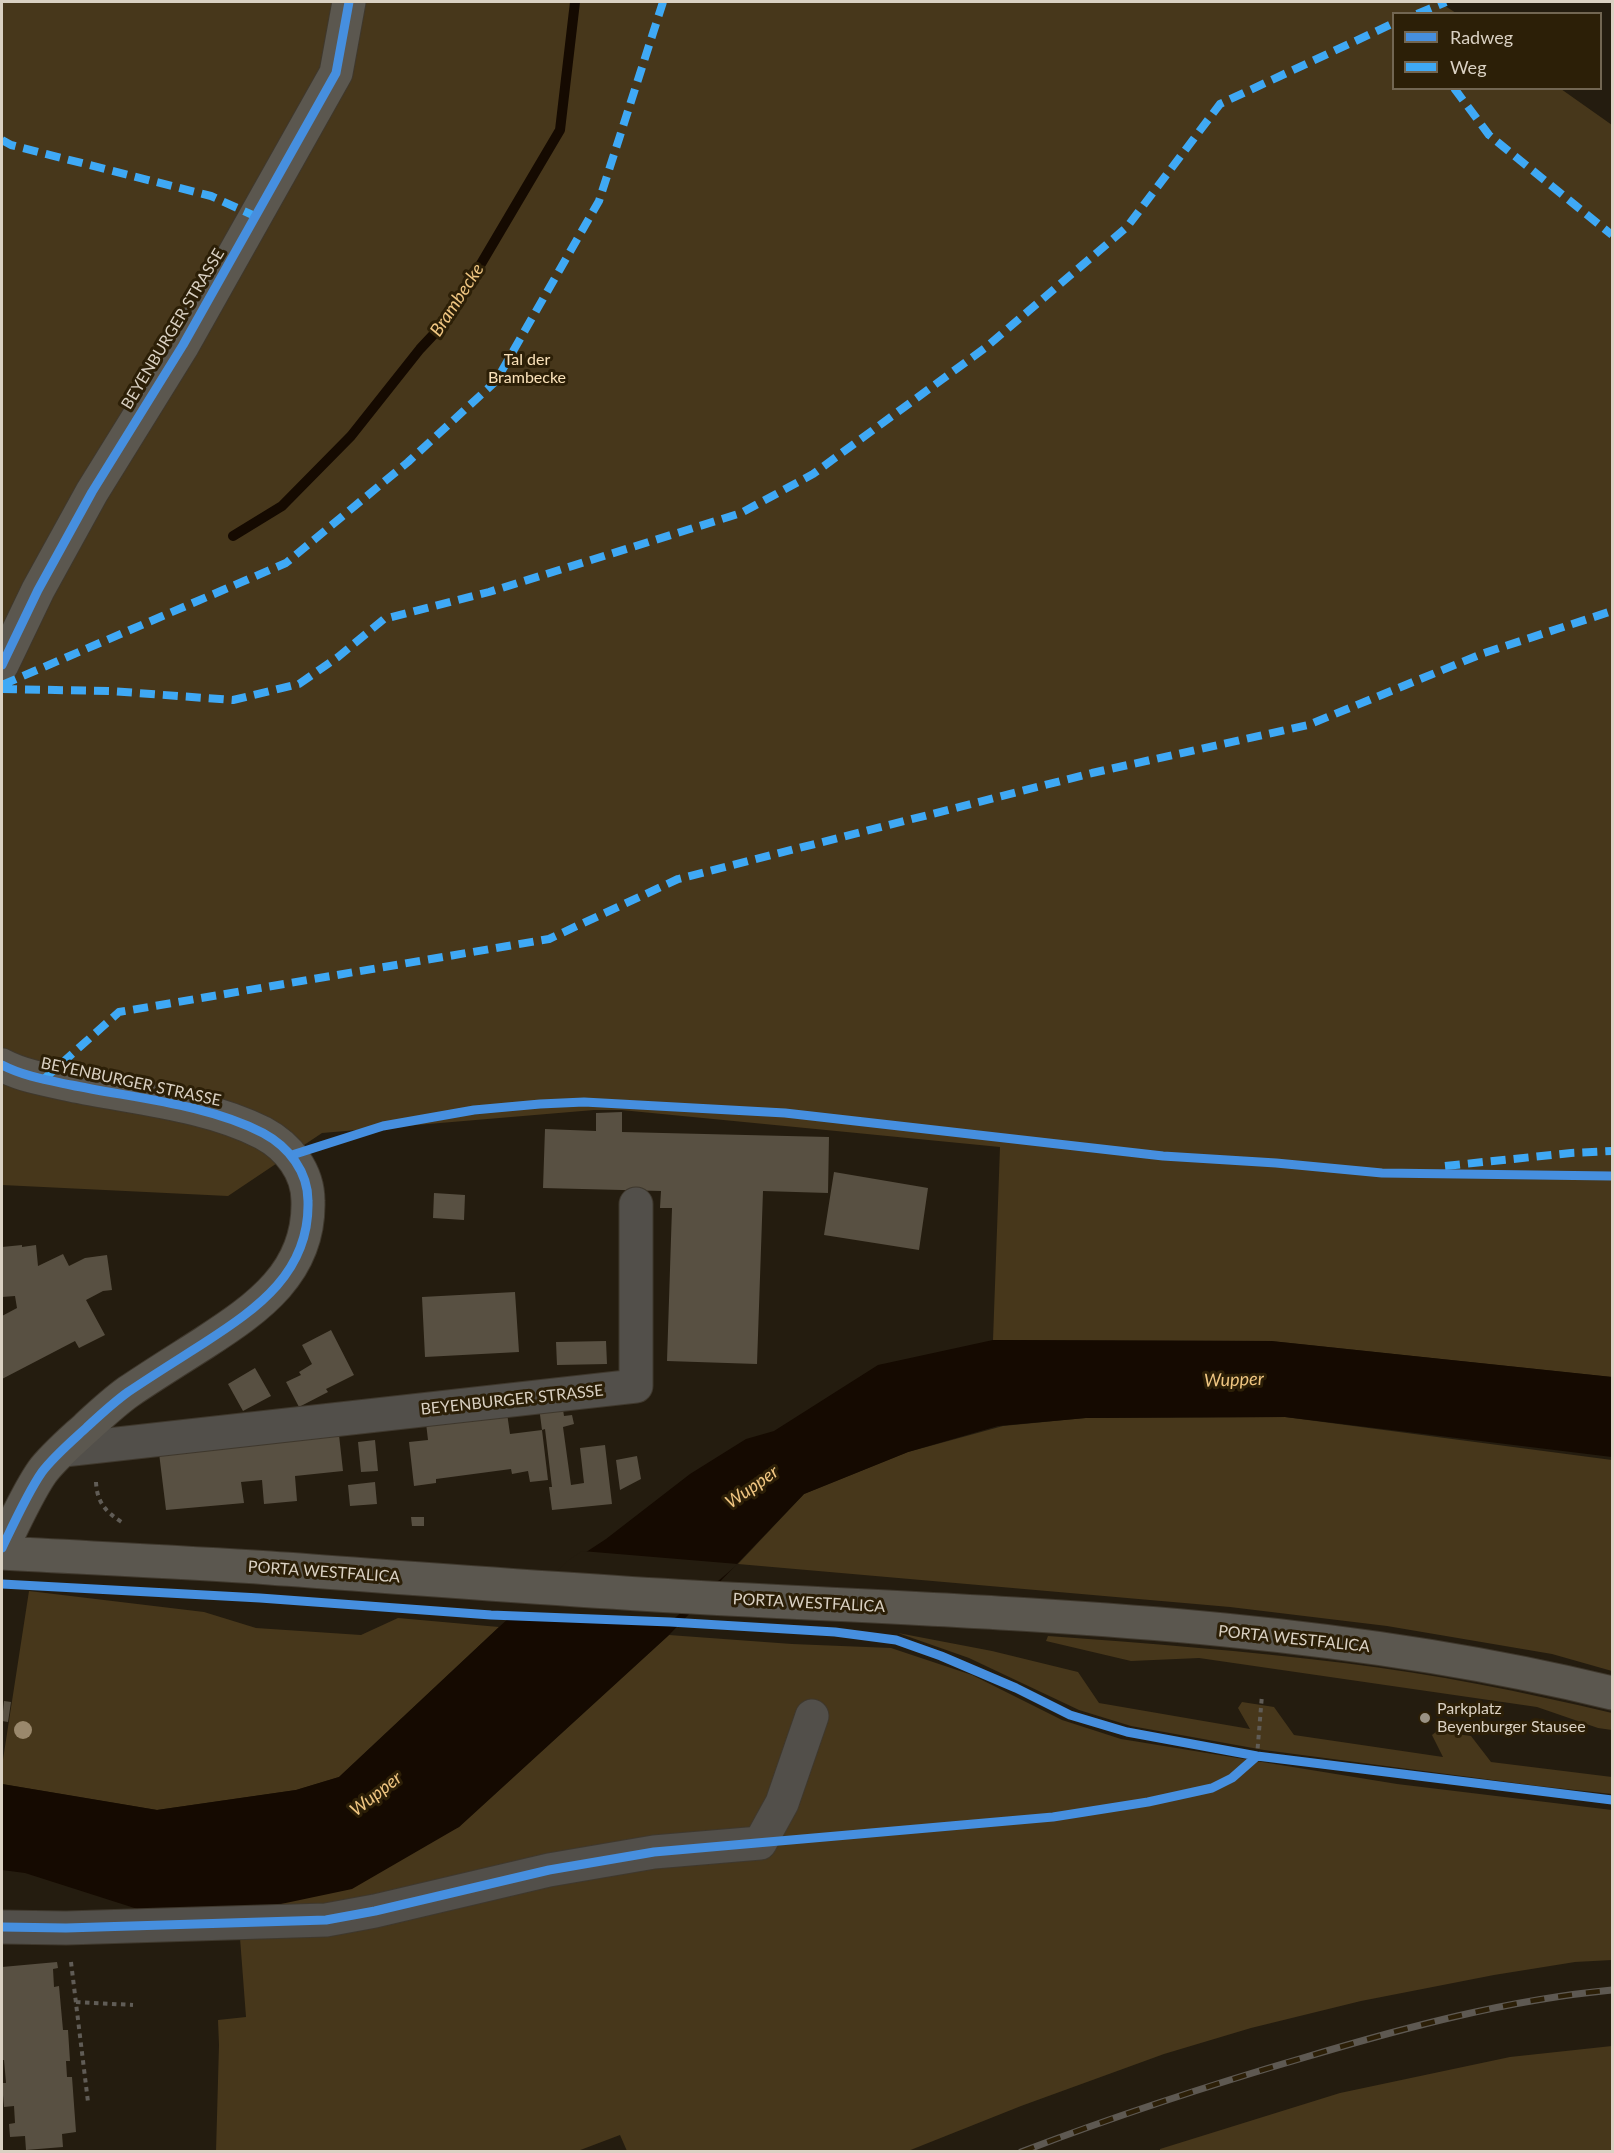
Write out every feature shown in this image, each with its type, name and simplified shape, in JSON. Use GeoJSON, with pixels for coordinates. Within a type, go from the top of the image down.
{"type":"FeatureCollection","features":[{"type":"Feature","properties":{"kind":"main road","name":"BEYENBURGER STRASSE"},"geometry":{"type":"LineString","coordinates":[[2,665],[38,590],[92,492],[183,345],[336,73],[349,2]]}},
{"type":"Feature","properties":{"kind":"main road","name":"BEYENBURGER STRASSE"},"geometry":{"type":"LineString","coordinates":[[2,1065],[44,1079],[187,1108],[235,1121],[281,1144],[292,1155],[304,1176],[308,1194],[306,1234],[296,1260],[279,1286],[243,1318],[125,1394],[64,1450],[42,1472],[2,1548]]}},
{"type":"Feature","properties":{"kind":"main road","name":"PORTA WESTFALICA"},"geometry":{"type":"LineString","coordinates":[[2,1553],[694,1597],[839,1603],[1077,1618],[1228,1631],[1360,1645],[1460,1660],[1612,1693]]}},
{"type":"Feature","properties":{"kind":"lane","name":"BEYENBURGER STRASSE"},"geometry":{"type":"LineString","coordinates":[[64,1450],[636,1386],[636,1204]]}},
{"type":"Feature","properties":{"kind":"lane"},"geometry":{"type":"LineString","coordinates":[[2,1927],[66,1928],[326,1920],[375,1911],[560,1868],[654,1852],[760,1843],[782,1803],[812,1716]]}},
{"type":"Feature","properties":{"kind":"path"},"geometry":{"type":"LineString","coordinates":[[116,1444],[98,1470],[96,1484],[98,1499],[105,1511],[122,1523],[133,1526]]}},
{"type":"Feature","properties":{"kind":"path"},"geometry":{"type":"LineString","coordinates":[[760,1843],[1053,1816],[1148,1802],[1212,1788],[1232,1778],[1257,1756],[1262,1695]]}},
{"type":"Feature","properties":{"kind":"path"},"geometry":{"type":"LineString","coordinates":[[66,1928],[88,2102]]}},
{"type":"Feature","properties":{"kind":"path"},"geometry":{"type":"LineString","coordinates":[[76,2002],[133,2005]]}},
{"type":"Feature","properties":{"kind":"green space","name":"Tal der Brambecke"},"geometry":{"type":"Polygon","coordinates":[[[2,2],[1439,2],[1454,12],[1392,12],[1392,90],[1562,90],[1612,125],[1612,1377],[1271,1341],[993,1340],[1000,1147],[621,1110],[594,1110],[322,1133],[228,1196],[2,1185],[2,2]]]}},
{"type":"Feature","properties":{"kind":"green space"},"geometry":{"type":"Polygon","coordinates":[[[1285,1417],[1612,1460],[1612,1671],[1552,1654],[1387,1626],[1230,1607],[738,1564],[804,1494],[908,1452],[1003,1426],[1085,1418],[1285,1417]]]}},
{"type":"Feature","properties":{"kind":"green space"},"geometry":{"type":"Polygon","coordinates":[[[29,1591],[204,1612],[256,1628],[361,1635],[398,1618],[499,1627],[339,1777],[296,1790],[157,1810],[2,1784],[2,1766],[29,1591]]]}},
{"type":"Feature","properties":{"kind":"green space"},"geometry":{"type":"Polygon","coordinates":[[[898,1633],[992,1651],[1078,1672],[1099,1703],[1250,1729],[1238,1708],[1242,1702],[1274,1707],[1294,1735],[1443,1757],[1432,1735],[1437,1731],[1471,1736],[1491,1762],[1612,1777],[1612,1794],[1264,1750],[1131,1726],[1079,1710],[969,1658],[898,1633]]]}},
{"type":"Feature","properties":{"kind":"green space"},"geometry":{"type":"Polygon","coordinates":[[[669,1635],[891,1648],[972,1675],[1062,1720],[1121,1739],[1397,1784],[1612,1810],[1612,1960],[1575,1962],[1494,1975],[1361,2001],[1251,2028],[1164,2054],[1021,2106],[908,2151],[627,2151],[620,2135],[575,2152],[216,2152],[218,2020],[246,2017],[240,1938],[262,1908],[459,1827],[669,1635]]]}},
{"type":"Feature","properties":{"kind":"green space"},"geometry":{"type":"Polygon","coordinates":[[[1048,1636],[1270,1655],[1411,1672],[1612,1713],[1612,1730],[1598,1728],[1537,1707],[1199,1658],[1131,1661],[1046,1641],[1048,1636]]]}},
{"type":"Feature","properties":{"kind":"green space"},"geometry":{"type":"Polygon","coordinates":[[[1612,2046],[1612,2151],[1160,2152],[1160,2149],[1340,2093],[1510,2057],[1612,2046]]]}},
{"type":"Feature","properties":{"kind":"water","name":"Wupper"},"geometry":{"type":"Polygon","coordinates":[[[993,1340],[1271,1341],[1612,1377],[1612,1457],[1285,1417],[1086,1418],[998,1426],[908,1452],[804,1494],[669,1635],[459,1827],[352,1889],[262,1908],[147,1912],[25,1873],[2,1870],[2,1784],[157,1810],[296,1790],[339,1777],[571,1562],[606,1539],[690,1474],[746,1439],[774,1431],[878,1365],[993,1340]]]}},
{"type":"Feature","properties":{"kind":"pier"},"geometry":{"type":"Polygon","coordinates":[[[582,1551],[738,1564],[670,1622],[507,1616],[582,1551]]]}},
{"type":"Feature","properties":{"kind":"building"},"geometry":{"type":"Polygon","coordinates":[[[622,1112],[622,1132],[829,1137],[828,1193],[763,1191],[757,1364],[667,1361],[672,1208],[660,1208],[661,1191],[543,1188],[545,1129],[596,1131],[596,1113],[622,1112]]]}},
{"type":"Feature","properties":{"kind":"building"},"geometry":{"type":"Polygon","coordinates":[[[834,1172],[928,1188],[919,1250],[824,1235],[834,1172]]]}},
{"type":"Feature","properties":{"kind":"building"},"geometry":{"type":"Polygon","coordinates":[[[434,1193],[465,1195],[464,1220],[433,1218],[434,1193]]]}},
{"type":"Feature","properties":{"kind":"building"},"geometry":{"type":"Polygon","coordinates":[[[22,1245],[22,1247],[36,1245],[38,1266],[63,1254],[69,1266],[85,1258],[107,1255],[112,1290],[103,1291],[86,1300],[105,1335],[79,1348],[75,1341],[2,1379],[2,1316],[17,1308],[15,1296],[2,1297],[2,1247],[22,1245]]]}},
{"type":"Feature","properties":{"kind":"building"},"geometry":{"type":"Polygon","coordinates":[[[515,1292],[519,1352],[425,1357],[422,1297],[515,1292]]]}},
{"type":"Feature","properties":{"kind":"building"},"geometry":{"type":"Polygon","coordinates":[[[331,1330],[354,1375],[326,1389],[328,1392],[299,1407],[286,1382],[301,1375],[299,1372],[312,1364],[302,1345],[331,1330]]]}},
{"type":"Feature","properties":{"kind":"building"},"geometry":{"type":"Polygon","coordinates":[[[606,1341],[607,1364],[557,1365],[556,1342],[606,1341]]]}},
{"type":"Feature","properties":{"kind":"building"},"geometry":{"type":"Polygon","coordinates":[[[255,1368],[271,1396],[243,1411],[228,1384],[255,1368]]]}},
{"type":"Feature","properties":{"kind":"building"},"geometry":{"type":"Polygon","coordinates":[[[562,1403],[564,1416],[572,1415],[574,1424],[563,1427],[571,1485],[584,1483],[580,1448],[605,1445],[612,1504],[552,1510],[549,1487],[552,1487],[545,1429],[542,1430],[539,1407],[562,1403]]]}},
{"type":"Feature","properties":{"kind":"building"},"geometry":{"type":"Polygon","coordinates":[[[507,1413],[510,1434],[542,1430],[548,1480],[530,1482],[528,1471],[512,1474],[511,1469],[436,1479],[436,1483],[414,1486],[409,1442],[428,1440],[426,1423],[507,1413]]]}},
{"type":"Feature","properties":{"kind":"building"},"geometry":{"type":"Polygon","coordinates":[[[339,1435],[343,1471],[295,1476],[297,1501],[264,1504],[262,1480],[241,1482],[244,1503],[166,1510],[159,1453],[339,1435]]]}},
{"type":"Feature","properties":{"kind":"building"},"geometry":{"type":"Polygon","coordinates":[[[375,1440],[378,1471],[361,1472],[358,1442],[375,1440]]]}},
{"type":"Feature","properties":{"kind":"building"},"geometry":{"type":"Polygon","coordinates":[[[637,1456],[641,1479],[620,1490],[616,1460],[637,1456]]]}},
{"type":"Feature","properties":{"kind":"building"},"geometry":{"type":"Polygon","coordinates":[[[375,1482],[377,1504],[350,1506],[348,1485],[375,1482]]]}},
{"type":"Feature","properties":{"kind":"building"},"geometry":{"type":"Polygon","coordinates":[[[411,1517],[424,1517],[424,1526],[412,1526],[411,1517]]]}},
{"type":"Feature","properties":{"kind":"building"},"geometry":{"type":"Polygon","coordinates":[[[4,1701],[11,1702],[8,1722],[2,1721],[4,1701]]]}},
{"type":"Feature","properties":{"kind":"building"},"geometry":{"type":"Polygon","coordinates":[[[57,1962],[58,1968],[53,1969],[54,1987],[59,1986],[63,2030],[68,2030],[70,2061],[66,2061],[67,2077],[72,2077],[76,2132],[62,2134],[63,2147],[26,2150],[25,2136],[10,2137],[9,2124],[15,2123],[14,2106],[4,2107],[2,2083],[6,2083],[4,2060],[2,2060],[2,1967],[57,1962]]]}},
{"type":"Feature","properties":{"kind":"waterway","name":"Brambecke"},"geometry":{"type":"LineString","coordinates":[[233,536],[282,506],[351,436],[420,349],[449,318],[560,130],[575,2]]}},
{"type":"Feature","properties":{"kind":"railway"},"geometry":{"type":"LineString","coordinates":[[1021,2152],[1198,2090],[1382,2035],[1534,2000],[1612,1990]]}},
{"type":"Feature","properties":{"kind":"marked path"},"geometry":{"type":"LineString","coordinates":[[2,685],[286,563],[408,462],[496,381],[599,201],[663,2]]}},
{"type":"Feature","properties":{"kind":"marked path"},"geometry":{"type":"LineString","coordinates":[[1422,12],[1446,2]]}},
{"type":"Feature","properties":{"kind":"marked path"},"geometry":{"type":"LineString","coordinates":[[2,689],[110,691],[233,700],[299,684],[338,657],[384,619],[489,592],[741,513],[813,474],[985,348],[1127,227],[1220,104],[1392,24]]}},
{"type":"Feature","properties":{"kind":"marked path"},"geometry":{"type":"LineString","coordinates":[[1455,90],[1489,135],[1612,235]]}},
{"type":"Feature","properties":{"kind":"marked path"},"geometry":{"type":"LineString","coordinates":[[2,140],[11,145],[211,196],[257,217]]}},
{"type":"Feature","properties":{"kind":"marked path"},"geometry":{"type":"LineString","coordinates":[[44,1079],[119,1012],[549,939],[678,879],[1092,773],[1308,725],[1484,653],[1609,612],[1612,608]]}},
{"type":"Feature","properties":{"kind":"marked path"},"geometry":{"type":"LineString","coordinates":[[1445,1166],[1612,1151]]}},
{"type":"Feature","properties":{"kind":"cycle path"},"geometry":{"type":"LineString","coordinates":[[2,665],[38,590],[92,492],[183,345],[336,73],[349,2]]}},
{"type":"Feature","properties":{"kind":"cycle path"},"geometry":{"type":"LineString","coordinates":[[2,1065],[35,1077],[194,1108],[241,1123],[263,1133],[289,1153],[305,1180],[308,1201],[306,1226],[300,1248],[290,1268],[277,1285],[261,1301],[224,1330],[123,1396],[63,1449],[37,1480],[2,1548]]}},
{"type":"Feature","properties":{"kind":"cycle path"},"geometry":{"type":"LineString","coordinates":[[292,1155],[383,1126],[474,1110],[584,1102],[785,1113],[1163,1156],[1382,1173],[1612,1176]]}},
{"type":"Feature","properties":{"kind":"cycle path"},"geometry":{"type":"LineString","coordinates":[[2,1584],[260,1598],[491,1615],[670,1622],[835,1632],[896,1640],[941,1656],[1016,1688],[1070,1715],[1127,1732],[1257,1756],[1612,1800]]}},
{"type":"Feature","properties":{"kind":"cycle path"},"geometry":{"type":"LineString","coordinates":[[2,1927],[66,1928],[326,1920],[375,1911],[549,1870],[654,1852],[1053,1817],[1148,1802],[1212,1788],[1232,1778],[1257,1756]]}},
{"type":"Feature","properties":{"kind":"place","name":"Parkplatz Beyenburger Stausee"},"geometry":{"type":"Point","coordinates":[1425,1718]}}]}
